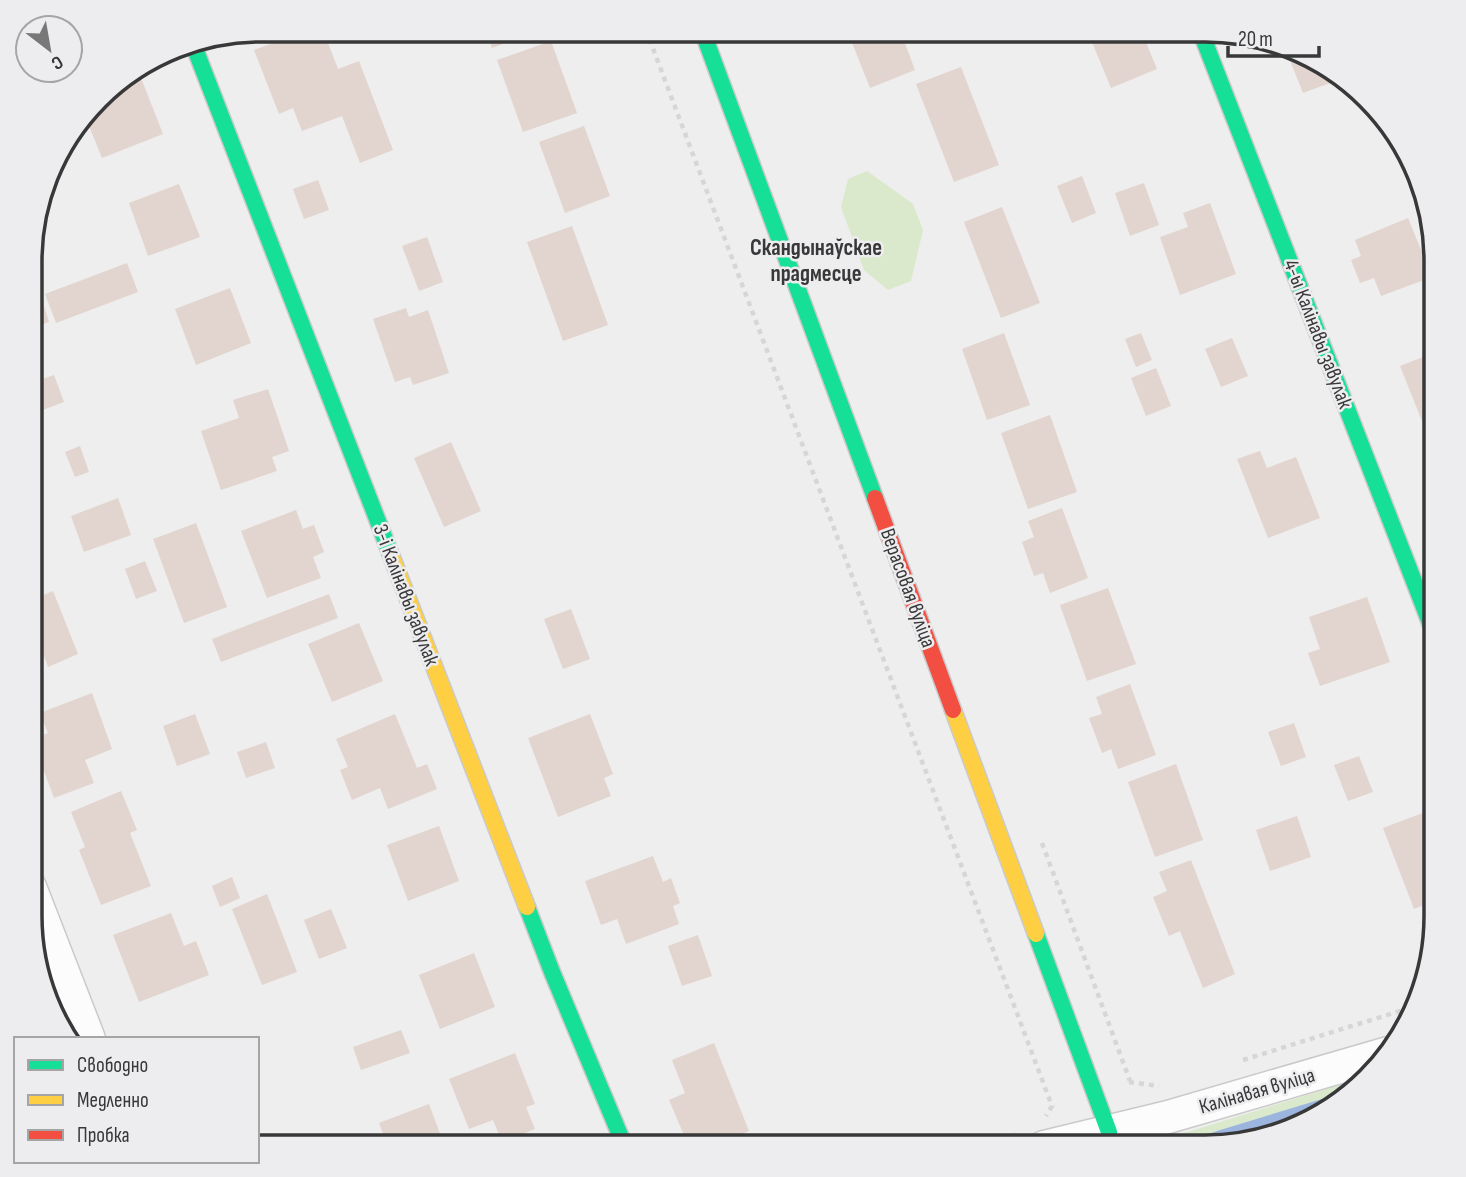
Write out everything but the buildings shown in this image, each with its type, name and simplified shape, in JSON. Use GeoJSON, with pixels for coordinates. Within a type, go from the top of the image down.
{"type":"FeatureCollection","features":[{"type":"Feature","properties":{"kind":"street","name":"Верасовая вуліца"},"geometry":{"type":"LineString","coordinates":[[706,42],[1108,1135]]}},
{"type":"Feature","properties":{"kind":"street","name":"4-ы Калінавы завулак"},"geometry":{"type":"LineString","coordinates":[[1205,42],[1424,607]]}},
{"type":"Feature","properties":{"kind":"street","name":"3-і Калінавы завулак"},"geometry":{"type":"LineString","coordinates":[[196,52],[552,972],[620,1135]]}},
{"type":"Feature","properties":{"kind":"street"},"geometry":{"type":"LineString","coordinates":[[42,918],[88,1037]]}},
{"type":"Feature","properties":{"kind":"street","name":"Калінавая вуліца"},"geometry":{"type":"LineString","coordinates":[[1123,1135],[1181,1113],[1373,1057]]}},
{"type":"Feature","properties":{"kind":"path"},"geometry":{"type":"LineString","coordinates":[[651,42],[1052,1106],[1045,1135]]}},
{"type":"Feature","properties":{"kind":"path"},"geometry":{"type":"LineString","coordinates":[[1238,1062],[1402,1010]]}},
{"type":"Feature","properties":{"kind":"path"},"geometry":{"type":"LineString","coordinates":[[1158,1086],[1172,1082]]}},
{"type":"Feature","properties":{"kind":"green space"},"geometry":{"type":"Polygon","coordinates":[[[867,171],[913,204],[923,230],[911,281],[888,290],[864,270],[841,207],[848,179],[867,171]]]}},
{"type":"Feature","properties":{"kind":"green space"},"geometry":{"type":"Polygon","coordinates":[[[1346,1083],[1327,1098],[1276,1123],[1220,1135],[1179,1135],[1346,1083]]]}},
{"type":"Feature","properties":{"kind":"water"},"geometry":{"type":"Polygon","coordinates":[[[1328,1097],[1276,1123],[1248,1131],[1208,1134],[1328,1097]]]}},
{"type":"Feature","properties":{"kind":"traffic: fast"},"geometry":{"type":"LineString","coordinates":[[706,42],[875,498]]}},
{"type":"Feature","properties":{"kind":"traffic: fast"},"geometry":{"type":"LineString","coordinates":[[1205,42],[1424,607]]}},
{"type":"Feature","properties":{"kind":"traffic: fast"},"geometry":{"type":"LineString","coordinates":[[196,52],[391,555]]}},
{"type":"Feature","properties":{"kind":"traffic: fast"},"geometry":{"type":"LineString","coordinates":[[527,907],[620,1135]]}},
{"type":"Feature","properties":{"kind":"traffic: fast"},"geometry":{"type":"LineString","coordinates":[[1036,934],[1109,1132]]}},
{"type":"Feature","properties":{"kind":"traffic: slow"},"geometry":{"type":"LineString","coordinates":[[391,555],[527,907]]}},
{"type":"Feature","properties":{"kind":"traffic: slow"},"geometry":{"type":"LineString","coordinates":[[953,710],[1036,934]]}},
{"type":"Feature","properties":{"kind":"traffic: jam"},"geometry":{"type":"LineString","coordinates":[[875,498],[953,710]]}},
{"type":"Feature","properties":{"kind":"district","name":"Скандынаўскае прадмесце"},"geometry":{"type":"Point","coordinates":[816,261]}}]}
